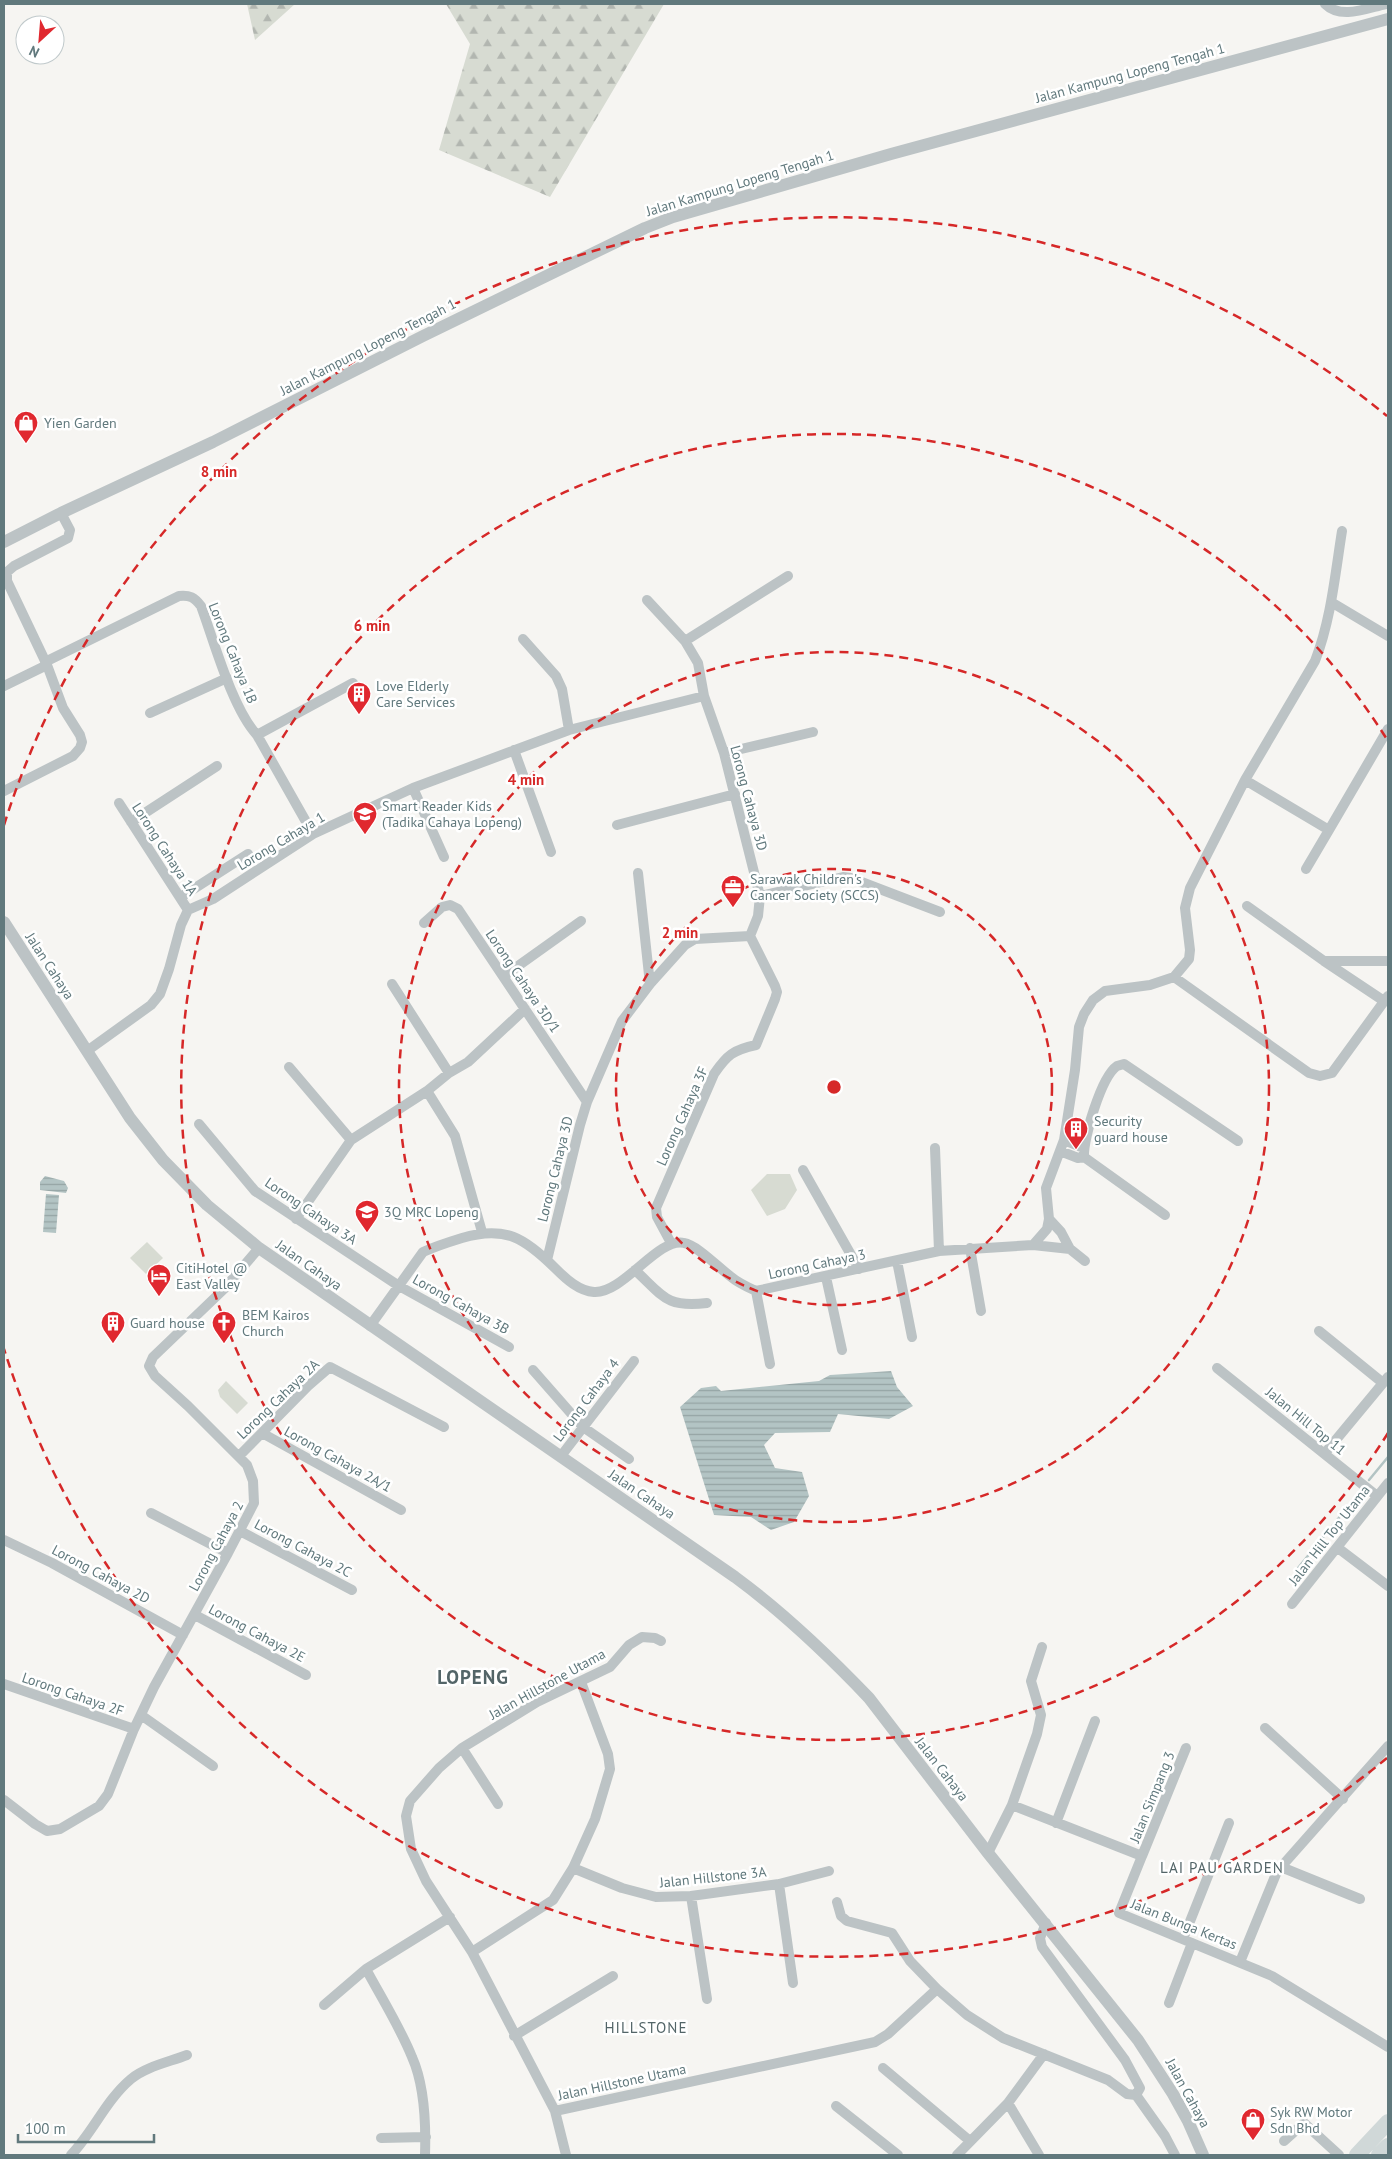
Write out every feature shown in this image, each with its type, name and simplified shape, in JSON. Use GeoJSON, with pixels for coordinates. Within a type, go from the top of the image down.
{"type":"FeatureCollection","features":[{"type":"Feature","properties":{"kind":"highway"},"geometry":{"type":"LineString","coordinates":[[1357,2155],[1388,2122]]}},
{"type":"Feature","properties":{"kind":"highway"},"geometry":{"type":"LineString","coordinates":[[1380,2155],[1388,2146]]}},
{"type":"Feature","properties":{"kind":"street"},"geometry":{"type":"LineString","coordinates":[[1325,4],[1338,11],[1348,13],[1386,4]]}},
{"type":"Feature","properties":{"kind":"street","name":"Jalan Kampung Lopeng Tengah 1"},"geometry":{"type":"LineString","coordinates":[[4,542],[61,513],[213,442],[423,336],[645,228],[673,217],[900,152],[1388,19]]}},
{"type":"Feature","properties":{"kind":"street"},"geometry":{"type":"LineString","coordinates":[[4,791],[73,756],[80,748],[82,742],[80,735],[63,708],[46,664],[7,581],[7,572],[14,566],[68,538],[70,530],[61,513]]}},
{"type":"Feature","properties":{"kind":"street"},"geometry":{"type":"LineString","coordinates":[[1033,1245],[1047,1229],[1049,1219],[1046,1188],[1064,1140],[1075,1070],[1079,1027],[1084,1014],[1093,1000],[1105,991],[1150,985],[1174,977],[1189,959],[1190,950],[1185,908],[1190,888],[1245,780],[1315,660],[1321,645],[1331,602],[1342,532]]}},
{"type":"Feature","properties":{"kind":"street"},"geometry":{"type":"LineString","coordinates":[[685,641],[788,576]]}},
{"type":"Feature","properties":{"kind":"street","name":"Lorong Cahaya 1B"},"geometry":{"type":"LineString","coordinates":[[46,664],[179,596],[187,595],[195,598],[201,606],[227,678],[248,725],[257,734],[313,834]]}},
{"type":"Feature","properties":{"kind":"street","name":"Lorong Cahaya 3D"},"geometry":{"type":"LineString","coordinates":[[547,1260],[587,1102],[622,1021],[650,984],[685,945],[695,939],[750,936],[758,916],[760,896],[724,753],[704,696],[698,663],[685,641],[647,600]]}},
{"type":"Feature","properties":{"kind":"street"},"geometry":{"type":"LineString","coordinates":[[1331,602],[1388,636]]}},
{"type":"Feature","properties":{"kind":"street"},"geometry":{"type":"LineString","coordinates":[[523,639],[556,676],[562,689],[569,730]]}},
{"type":"Feature","properties":{"kind":"street"},"geometry":{"type":"LineString","coordinates":[[4,686],[46,664]]}},
{"type":"Feature","properties":{"kind":"street"},"geometry":{"type":"LineString","coordinates":[[150,713],[227,678]]}},
{"type":"Feature","properties":{"kind":"street"},"geometry":{"type":"LineString","coordinates":[[257,734],[352,683]]}},
{"type":"Feature","properties":{"kind":"street","name":"Lorong Cahaya 1"},"geometry":{"type":"LineString","coordinates":[[188,910],[213,899],[313,834],[414,788],[569,730],[704,696]]}},
{"type":"Feature","properties":{"kind":"street"},"geometry":{"type":"LineString","coordinates":[[724,753],[813,732]]}},
{"type":"Feature","properties":{"kind":"street"},"geometry":{"type":"LineString","coordinates":[[1306,869],[1387,733]]}},
{"type":"Feature","properties":{"kind":"street"},"geometry":{"type":"LineString","coordinates":[[514,750],[551,852]]}},
{"type":"Feature","properties":{"kind":"street"},"geometry":{"type":"LineString","coordinates":[[131,822],[217,766]]}},
{"type":"Feature","properties":{"kind":"street"},"geometry":{"type":"LineString","coordinates":[[1245,780],[1329,830]]}},
{"type":"Feature","properties":{"kind":"street"},"geometry":{"type":"LineString","coordinates":[[414,788],[444,857]]}},
{"type":"Feature","properties":{"kind":"street"},"geometry":{"type":"LineString","coordinates":[[617,825],[735,794]]}},
{"type":"Feature","properties":{"kind":"street","name":"Lorong Cahaya 1A"},"geometry":{"type":"LineString","coordinates":[[119,803],[188,910]]}},
{"type":"Feature","properties":{"kind":"street"},"geometry":{"type":"LineString","coordinates":[[181,897],[248,854]]}},
{"type":"Feature","properties":{"kind":"street"},"geometry":{"type":"LineString","coordinates":[[638,873],[650,984]]}},
{"type":"Feature","properties":{"kind":"street"},"geometry":{"type":"LineString","coordinates":[[760,896],[843,877],[851,878],[940,912]]}},
{"type":"Feature","properties":{"kind":"street","name":"Lorong Cahaya 3D/1"},"geometry":{"type":"LineString","coordinates":[[424,923],[442,907],[450,905],[458,909],[587,1102]]}},
{"type":"Feature","properties":{"kind":"street"},"geometry":{"type":"LineString","coordinates":[[1174,977],[1309,1074],[1320,1076],[1332,1073],[1386,998],[1324,961],[1247,906]]}},
{"type":"Feature","properties":{"kind":"street"},"geometry":{"type":"LineString","coordinates":[[87,1050],[151,1005],[160,994],[181,925],[188,910]]}},
{"type":"Feature","properties":{"kind":"street","name":"Jalan Cahaya"},"geometry":{"type":"LineString","coordinates":[[4,922],[130,1118],[164,1160],[207,1205],[259,1248],[735,1577],[805,1634],[869,1698],[988,1853],[1121,2017],[1157,2067],[1188,2121],[1203,2155]]}},
{"type":"Feature","properties":{"kind":"street"},"geometry":{"type":"LineString","coordinates":[[504,976],[581,922]]}},
{"type":"Feature","properties":{"kind":"street","name":"Lorong Cahaya 3F"},"geometry":{"type":"LineString","coordinates":[[671,1243],[657,1217],[656,1208],[714,1074],[732,1053],[738,1049],[756,1044],[776,999],[777,992],[750,936]]}},
{"type":"Feature","properties":{"kind":"street"},"geometry":{"type":"LineString","coordinates":[[1324,961],[1388,961]]}},
{"type":"Feature","properties":{"kind":"street"},"geometry":{"type":"LineString","coordinates":[[392,984],[449,1073]]}},
{"type":"Feature","properties":{"kind":"street"},"geometry":{"type":"LineString","coordinates":[[296,1219],[351,1140],[468,1062],[525,1009]]}},
{"type":"Feature","properties":{"kind":"street"},"geometry":{"type":"LineString","coordinates":[[1060,1151],[1078,1158],[1084,1153],[1093,1112],[1110,1074],[1117,1066],[1124,1064],[1238,1142]]}},
{"type":"Feature","properties":{"kind":"street"},"geometry":{"type":"LineString","coordinates":[[289,1067],[351,1140]]}},
{"type":"Feature","properties":{"kind":"street"},"geometry":{"type":"LineString","coordinates":[[427,1090],[455,1136],[482,1232]]}},
{"type":"Feature","properties":{"kind":"street","name":"Lorong Cahaya 3A"},"geometry":{"type":"LineString","coordinates":[[199,1124],[255,1191],[399,1286]]}},
{"type":"Feature","properties":{"kind":"street"},"geometry":{"type":"LineString","coordinates":[[1064,1140],[1165,1215]]}},
{"type":"Feature","properties":{"kind":"street"},"geometry":{"type":"LineString","coordinates":[[935,1148],[939,1251]]}},
{"type":"Feature","properties":{"kind":"street"},"geometry":{"type":"LineString","coordinates":[[803,1170],[859,1269]]}},
{"type":"Feature","properties":{"kind":"street"},"geometry":{"type":"LineString","coordinates":[[1049,1219],[1061,1232],[1070,1249],[1085,1261]]}},
{"type":"Feature","properties":{"kind":"street"},"geometry":{"type":"LineString","coordinates":[[370,1326],[423,1252],[436,1246],[482,1232],[512,1235],[547,1260],[565,1278],[581,1289],[594,1292],[608,1290],[671,1243]]}},
{"type":"Feature","properties":{"kind":"street","name":"Lorong Cahaya 3"},"geometry":{"type":"LineString","coordinates":[[671,1243],[684,1242],[741,1284],[756,1291],[939,1251],[1033,1245],[1070,1249]]}},
{"type":"Feature","properties":{"kind":"street","name":"Lorong Cahaya 2"},"geometry":{"type":"LineString","coordinates":[[4,1800],[47,1831],[60,1829],[99,1806],[108,1794],[141,1715],[254,1503],[252,1481],[247,1465],[155,1376],[149,1366],[153,1357],[224,1289],[259,1248]]}},
{"type":"Feature","properties":{"kind":"street"},"geometry":{"type":"LineString","coordinates":[[970,1248],[981,1311]]}},
{"type":"Feature","properties":{"kind":"street"},"geometry":{"type":"LineString","coordinates":[[897,1261],[912,1337]]}},
{"type":"Feature","properties":{"kind":"street"},"geometry":{"type":"LineString","coordinates":[[635,1270],[668,1300],[685,1306],[706,1303]]}},
{"type":"Feature","properties":{"kind":"street"},"geometry":{"type":"LineString","coordinates":[[826,1277],[842,1350]]}},
{"type":"Feature","properties":{"kind":"street","name":"Lorong Cahaya 3B"},"geometry":{"type":"LineString","coordinates":[[399,1286],[509,1347]]}},
{"type":"Feature","properties":{"kind":"street"},"geometry":{"type":"LineString","coordinates":[[756,1291],[770,1364]]}},
{"type":"Feature","properties":{"kind":"street"},"geometry":{"type":"LineString","coordinates":[[1319,1331],[1385,1380],[1324,1453]]}},
{"type":"Feature","properties":{"kind":"street","name":"Lorong Cahaya 4"},"geometry":{"type":"LineString","coordinates":[[561,1456],[634,1361]]}},
{"type":"Feature","properties":{"kind":"street","name":"Lorong Cahaya 2A"},"geometry":{"type":"LineString","coordinates":[[239,1456],[308,1386],[330,1367],[444,1427]]}},
{"type":"Feature","properties":{"kind":"street","name":"Jalan Hill Top 11"},"geometry":{"type":"LineString","coordinates":[[1217,1368],[1377,1496]]}},
{"type":"Feature","properties":{"kind":"street"},"geometry":{"type":"LineString","coordinates":[[532,1370],[583,1427],[629,1459]]}},
{"type":"Feature","properties":{"kind":"street","name":"Lorong Cahaya 2A/1"},"geometry":{"type":"LineString","coordinates":[[262,1433],[401,1510]]}},
{"type":"Feature","properties":{"kind":"street","name":"Jalan Hill Top Utama"},"geometry":{"type":"LineString","coordinates":[[1292,1604],[1388,1483]]}},
{"type":"Feature","properties":{"kind":"street"},"geometry":{"type":"LineString","coordinates":[[151,1513],[228,1554]]}},
{"type":"Feature","properties":{"kind":"street","name":"Lorong Cahaya 2C"},"geometry":{"type":"LineString","coordinates":[[240,1531],[352,1590]]}},
{"type":"Feature","properties":{"kind":"street","name":"Lorong Cahaya 2D"},"geometry":{"type":"LineString","coordinates":[[4,1540],[52,1563],[183,1635]]}},
{"type":"Feature","properties":{"kind":"street"},"geometry":{"type":"LineString","coordinates":[[1338,1548],[1388,1586]]}},
{"type":"Feature","properties":{"kind":"street","name":"Lorong Cahaya 2E"},"geometry":{"type":"LineString","coordinates":[[195,1615],[306,1675]]}},
{"type":"Feature","properties":{"kind":"street","name":"Jalan Hillstone Utama"},"geometry":{"type":"LineString","coordinates":[[661,1641],[656,1638],[642,1637],[629,1645],[610,1667],[537,1702],[462,1748],[439,1768],[410,1801],[406,1816],[411,1849],[426,1881],[472,1952],[554,2111],[875,2042],[888,2034],[937,1989]]}},
{"type":"Feature","properties":{"kind":"street"},"geometry":{"type":"LineString","coordinates":[[988,1853],[1012,1805],[1039,1727],[1041,1714],[1030,1681],[1042,1647]]}},
{"type":"Feature","properties":{"kind":"street"},"geometry":{"type":"LineString","coordinates":[[472,1952],[553,1900],[573,1868],[594,1819],[610,1769],[608,1754],[581,1682]]}},
{"type":"Feature","properties":{"kind":"street","name":"Lorong Cahaya 2F"},"geometry":{"type":"LineString","coordinates":[[4,1684],[134,1729]]}},
{"type":"Feature","properties":{"kind":"street"},"geometry":{"type":"LineString","coordinates":[[141,1715],[214,1766]]}},
{"type":"Feature","properties":{"kind":"street"},"geometry":{"type":"LineString","coordinates":[[1056,1823],[1095,1721]]}},
{"type":"Feature","properties":{"kind":"street"},"geometry":{"type":"LineString","coordinates":[[1265,1728],[1343,1799]]}},
{"type":"Feature","properties":{"kind":"street"},"geometry":{"type":"LineString","coordinates":[[1240,1962],[1276,1874],[1388,1746]]}},
{"type":"Feature","properties":{"kind":"street"},"geometry":{"type":"LineString","coordinates":[[462,1748],[498,1804]]}},
{"type":"Feature","properties":{"kind":"street","name":"Jalan Simpang 3"},"geometry":{"type":"LineString","coordinates":[[1142,1856],[1186,1748]]}},
{"type":"Feature","properties":{"kind":"street"},"geometry":{"type":"LineString","coordinates":[[1012,1805],[1142,1856]]}},
{"type":"Feature","properties":{"kind":"street"},"geometry":{"type":"LineString","coordinates":[[1169,2003],[1187,1941],[1229,1823]]}},
{"type":"Feature","properties":{"kind":"street","name":"Jalan Bunga Kertas"},"geometry":{"type":"LineString","coordinates":[[1142,1856],[1119,1913],[1272,1976],[1388,2047]]}},
{"type":"Feature","properties":{"kind":"street"},"geometry":{"type":"LineString","coordinates":[[1281,1867],[1360,1899]]}},
{"type":"Feature","properties":{"kind":"street","name":"Jalan Hillstone 3A"},"geometry":{"type":"LineString","coordinates":[[573,1868],[622,1888],[656,1897],[691,1896],[780,1884],[828,1871]]}},
{"type":"Feature","properties":{"kind":"street"},"geometry":{"type":"LineString","coordinates":[[780,1884],[793,1983]]}},
{"type":"Feature","properties":{"kind":"street"},"geometry":{"type":"LineString","coordinates":[[691,1896],[707,1999]]}},
{"type":"Feature","properties":{"kind":"street"},"geometry":{"type":"LineString","coordinates":[[837,1902],[841,1916],[847,1921],[892,1933],[910,1961],[937,1989],[967,2015],[1003,2038],[1108,2080],[1127,2094],[1136,2096],[1165,2136],[1175,2155]]}},
{"type":"Feature","properties":{"kind":"street"},"geometry":{"type":"LineString","coordinates":[[324,2005],[366,1969],[450,1917]]}},
{"type":"Feature","properties":{"kind":"street"},"geometry":{"type":"LineString","coordinates":[[1046,1923],[1040,1938],[1042,1947],[1125,2060],[1140,2088],[1136,2096]]}},
{"type":"Feature","properties":{"kind":"street"},"geometry":{"type":"LineString","coordinates":[[366,1969],[413,2058],[422,2095],[426,2137],[425,2155]]}},
{"type":"Feature","properties":{"kind":"street"},"geometry":{"type":"LineString","coordinates":[[514,2036],[613,1976]]}},
{"type":"Feature","properties":{"kind":"street"},"geometry":{"type":"LineString","coordinates":[[957,2155],[1008,2103],[1044,2054]]}},
{"type":"Feature","properties":{"kind":"street"},"geometry":{"type":"LineString","coordinates":[[71,2155],[119,2091],[132,2078],[187,2055]]}},
{"type":"Feature","properties":{"kind":"street"},"geometry":{"type":"LineString","coordinates":[[883,2068],[970,2141]]}},
{"type":"Feature","properties":{"kind":"street"},"geometry":{"type":"LineString","coordinates":[[1008,2103],[1039,2155]]}},
{"type":"Feature","properties":{"kind":"street"},"geometry":{"type":"LineString","coordinates":[[836,2106],[898,2155]]}},
{"type":"Feature","properties":{"kind":"street"},"geometry":{"type":"LineString","coordinates":[[554,2111],[566,2155]]}},
{"type":"Feature","properties":{"kind":"street"},"geometry":{"type":"LineString","coordinates":[[1284,2141],[1304,2123],[1339,2155]]}},
{"type":"Feature","properties":{"kind":"street"},"geometry":{"type":"LineString","coordinates":[[381,2138],[426,2137]]}},
{"type":"Feature","properties":{"kind":"green space"},"geometry":{"type":"Polygon","coordinates":[[[247,4],[295,4],[255,40],[247,4]]]}},
{"type":"Feature","properties":{"kind":"green space"},"geometry":{"type":"Polygon","coordinates":[[[446,4],[664,4],[550,197],[439,150],[470,44],[446,4]]]}},
{"type":"Feature","properties":{"kind":"green space"},"geometry":{"type":"Polygon","coordinates":[[[767,1174],[790,1174],[797,1190],[785,1209],[767,1216],[751,1190],[767,1174]]]}},
{"type":"Feature","properties":{"kind":"green space"},"geometry":{"type":"Polygon","coordinates":[[[147,1242],[163,1258],[146,1274],[130,1258],[147,1242]]]}},
{"type":"Feature","properties":{"kind":"green space"},"geometry":{"type":"Polygon","coordinates":[[[226,1381],[248,1403],[237,1414],[220,1397],[218,1390],[226,1381]]]}},
{"type":"Feature","properties":{"kind":"shaded area"},"geometry":{"type":"Polygon","coordinates":[[[45,1176],[64,1181],[68,1188],[66,1193],[40,1190],[40,1182],[45,1176]]]}},
{"type":"Feature","properties":{"kind":"shaded area"},"geometry":{"type":"Polygon","coordinates":[[[46,1194],[59,1195],[56,1233],[43,1232],[46,1194]]]}},
{"type":"Feature","properties":{"kind":"shaded area"},"geometry":{"type":"Polygon","coordinates":[[[891,1371],[897,1387],[913,1406],[889,1419],[838,1414],[830,1432],[775,1433],[764,1445],[775,1468],[802,1472],[809,1496],[794,1522],[771,1530],[751,1517],[714,1515],[680,1407],[701,1388],[716,1386],[721,1391],[819,1381],[830,1375],[891,1371]]]}},
{"type":"Feature","properties":{"kind":"waterway"},"geometry":{"type":"LineString","coordinates":[[1369,1480],[1388,1457]]}},
{"type":"Feature","properties":{"kind":"waterway"},"geometry":{"type":"LineString","coordinates":[[1298,1568],[1360,1492]]}},
{"type":"Feature","properties":{"kind":"place","name":"Yien Garden"},"geometry":{"type":"Point","coordinates":[26,444]}},
{"type":"Feature","properties":{"kind":"place","name":"Love Elderly Care Services"},"geometry":{"type":"Point","coordinates":[359,715]}},
{"type":"Feature","properties":{"kind":"place","name":"Smart Reader Kids (Tadika Cahaya Lopeng)"},"geometry":{"type":"Point","coordinates":[365,835]}},
{"type":"Feature","properties":{"kind":"place","name":"Sarawak Children's Cancer Society (SCCS)"},"geometry":{"type":"Point","coordinates":[733,908]}},
{"type":"Feature","properties":{"kind":"place","name":"Security guard house"},"geometry":{"type":"Point","coordinates":[1076,1150]}},
{"type":"Feature","properties":{"kind":"place","name":"3Q MRC Lopeng"},"geometry":{"type":"Point","coordinates":[367,1233]}},
{"type":"Feature","properties":{"kind":"place","name":"CitiHotel @ East Valley"},"geometry":{"type":"Point","coordinates":[159,1297]}},
{"type":"Feature","properties":{"kind":"place","name":"Guard house"},"geometry":{"type":"Point","coordinates":[113,1344]}},
{"type":"Feature","properties":{"kind":"place","name":"BEM Kairos Church"},"geometry":{"type":"Point","coordinates":[224,1344]}},
{"type":"Feature","properties":{"kind":"place","name":"Syk RW Motor Sdn Bhd"},"geometry":{"type":"Point","coordinates":[1253,2141]}},
{"type":"Feature","properties":{"kind":"district","name":"LOPENG"},"geometry":{"type":"Point","coordinates":[473,1677]}},
{"type":"Feature","properties":{"kind":"district","name":"LAI PAU GARDEN"},"geometry":{"type":"Point","coordinates":[1222,1868]}},
{"type":"Feature","properties":{"kind":"district","name":"HILLSTONE"},"geometry":{"type":"Point","coordinates":[646,2028]}}]}
